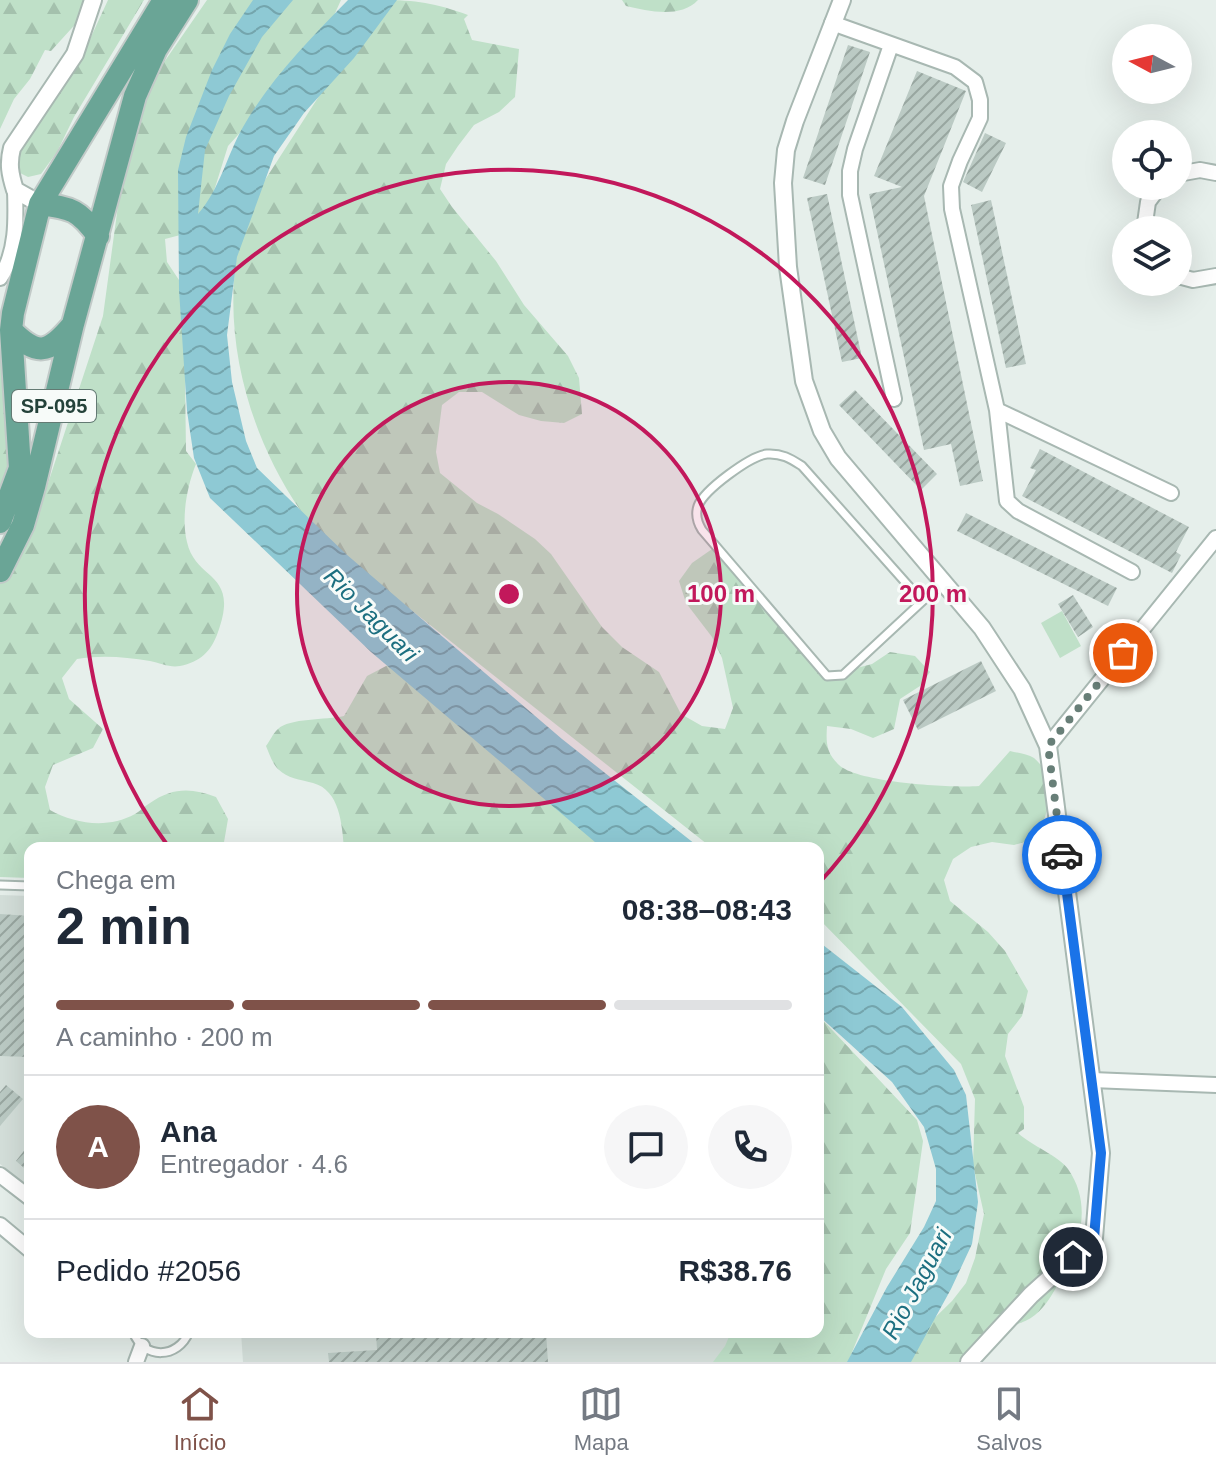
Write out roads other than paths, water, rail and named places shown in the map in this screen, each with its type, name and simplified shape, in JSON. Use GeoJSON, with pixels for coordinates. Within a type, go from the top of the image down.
{"type":"FeatureCollection","features":[{"type":"Feature","properties":{"kind":"main road","name":"SP-095"},"geometry":{"type":"LineString","coordinates":[[0,522],[20,468],[10,278],[40,204],[164,0]]}},
{"type":"Feature","properties":{"kind":"main road","name":"SP-095"},"geometry":{"type":"LineString","coordinates":[[0,571],[23,525],[34,487],[73,324],[135,96],[156,49],[187,0]]}},
{"type":"Feature","properties":{"kind":"main road"},"geometry":{"type":"LineString","coordinates":[[40,204],[70,208],[84,217],[98,236]]}},
{"type":"Feature","properties":{"kind":"main road"},"geometry":{"type":"LineString","coordinates":[[11,330],[34,348],[46,349],[57,344],[73,324]]}},
{"type":"Feature","properties":{"kind":"street"},"geometry":{"type":"LineString","coordinates":[[10,278],[17,225],[15,190],[9,173],[12,148],[75,54],[93,0]]}},
{"type":"Feature","properties":{"kind":"street"},"geometry":{"type":"LineString","coordinates":[[842,0],[786,150],[788,267],[804,381],[822,431],[838,458],[982,628],[1022,689],[1048,746],[1101,1153],[1094,1238],[1031,1295],[969,1362]]}},
{"type":"Feature","properties":{"kind":"street"},"geometry":{"type":"LineString","coordinates":[[832,23],[955,67],[975,82],[980,100],[980,118],[951,186],[952,209],[997,410],[1007,501],[1018,511],[1132,572]]}},
{"type":"Feature","properties":{"kind":"street"},"geometry":{"type":"LineString","coordinates":[[891,45],[850,171],[850,195],[894,399]]}},
{"type":"Feature","properties":{"kind":"street"},"geometry":{"type":"LineString","coordinates":[[1192,171],[1216,173]]}},
{"type":"Feature","properties":{"kind":"street"},"geometry":{"type":"LineString","coordinates":[[15,190],[40,204]]}},
{"type":"Feature","properties":{"kind":"street"},"geometry":{"type":"LineString","coordinates":[[1192,280],[1216,276]]}},
{"type":"Feature","properties":{"kind":"street"},"geometry":{"type":"LineString","coordinates":[[997,410],[1171,493]]}},
{"type":"Feature","properties":{"kind":"street"},"geometry":{"type":"LineString","coordinates":[[1048,746],[1216,538]]}},
{"type":"Feature","properties":{"kind":"street"},"geometry":{"type":"LineString","coordinates":[[1092,1080],[1216,1085]]}},
{"type":"Feature","properties":{"kind":"street"},"geometry":{"type":"LineString","coordinates":[[0,1175],[24,1193]]}},
{"type":"Feature","properties":{"kind":"street"},"geometry":{"type":"LineString","coordinates":[[0,1225],[24,1245]]}},
{"type":"Feature","properties":{"kind":"street"},"geometry":{"type":"LineString","coordinates":[[136,1362],[142,1346]]}},
{"type":"Feature","properties":{"kind":"lane"},"geometry":{"type":"LineString","coordinates":[[922,601],[802,466],[786,456],[766,454],[747,460],[702,498],[696,509],[702,530],[827,676],[843,675],[944,582]]}},
{"type":"Feature","properties":{"kind":"lane"},"geometry":{"type":"LineString","coordinates":[[0,885],[24,886]]}},
{"type":"Feature","properties":{"kind":"lane"},"geometry":{"type":"LineString","coordinates":[[137,1338],[150,1351],[168,1353],[184,1343],[186,1338]]}},
{"type":"Feature","properties":{"kind":"water","name":"Rio Jaguari"},"geometry":{"type":"Polygon","coordinates":[[[253,0],[293,0],[262,37],[229,96],[205,150],[198,214],[218,183],[237,138],[254,109],[305,45],[348,0],[397,0],[354,58],[304,113],[274,156],[237,257],[227,335],[232,382],[246,441],[257,468],[346,554],[562,739],[692,842],[595,842],[371,652],[210,498],[194,458],[187,411],[179,290],[178,170],[186,137],[212,70],[230,34],[253,0]]]}},
{"type":"Feature","properties":{"kind":"water","name":"Rio Jaguari"},"geometry":{"type":"Polygon","coordinates":[[[824,946],[902,1007],[954,1070],[966,1095],[978,1202],[972,1244],[911,1362],[847,1362],[936,1201],[936,1169],[924,1127],[892,1082],[824,1020],[824,946]]]}}]}
